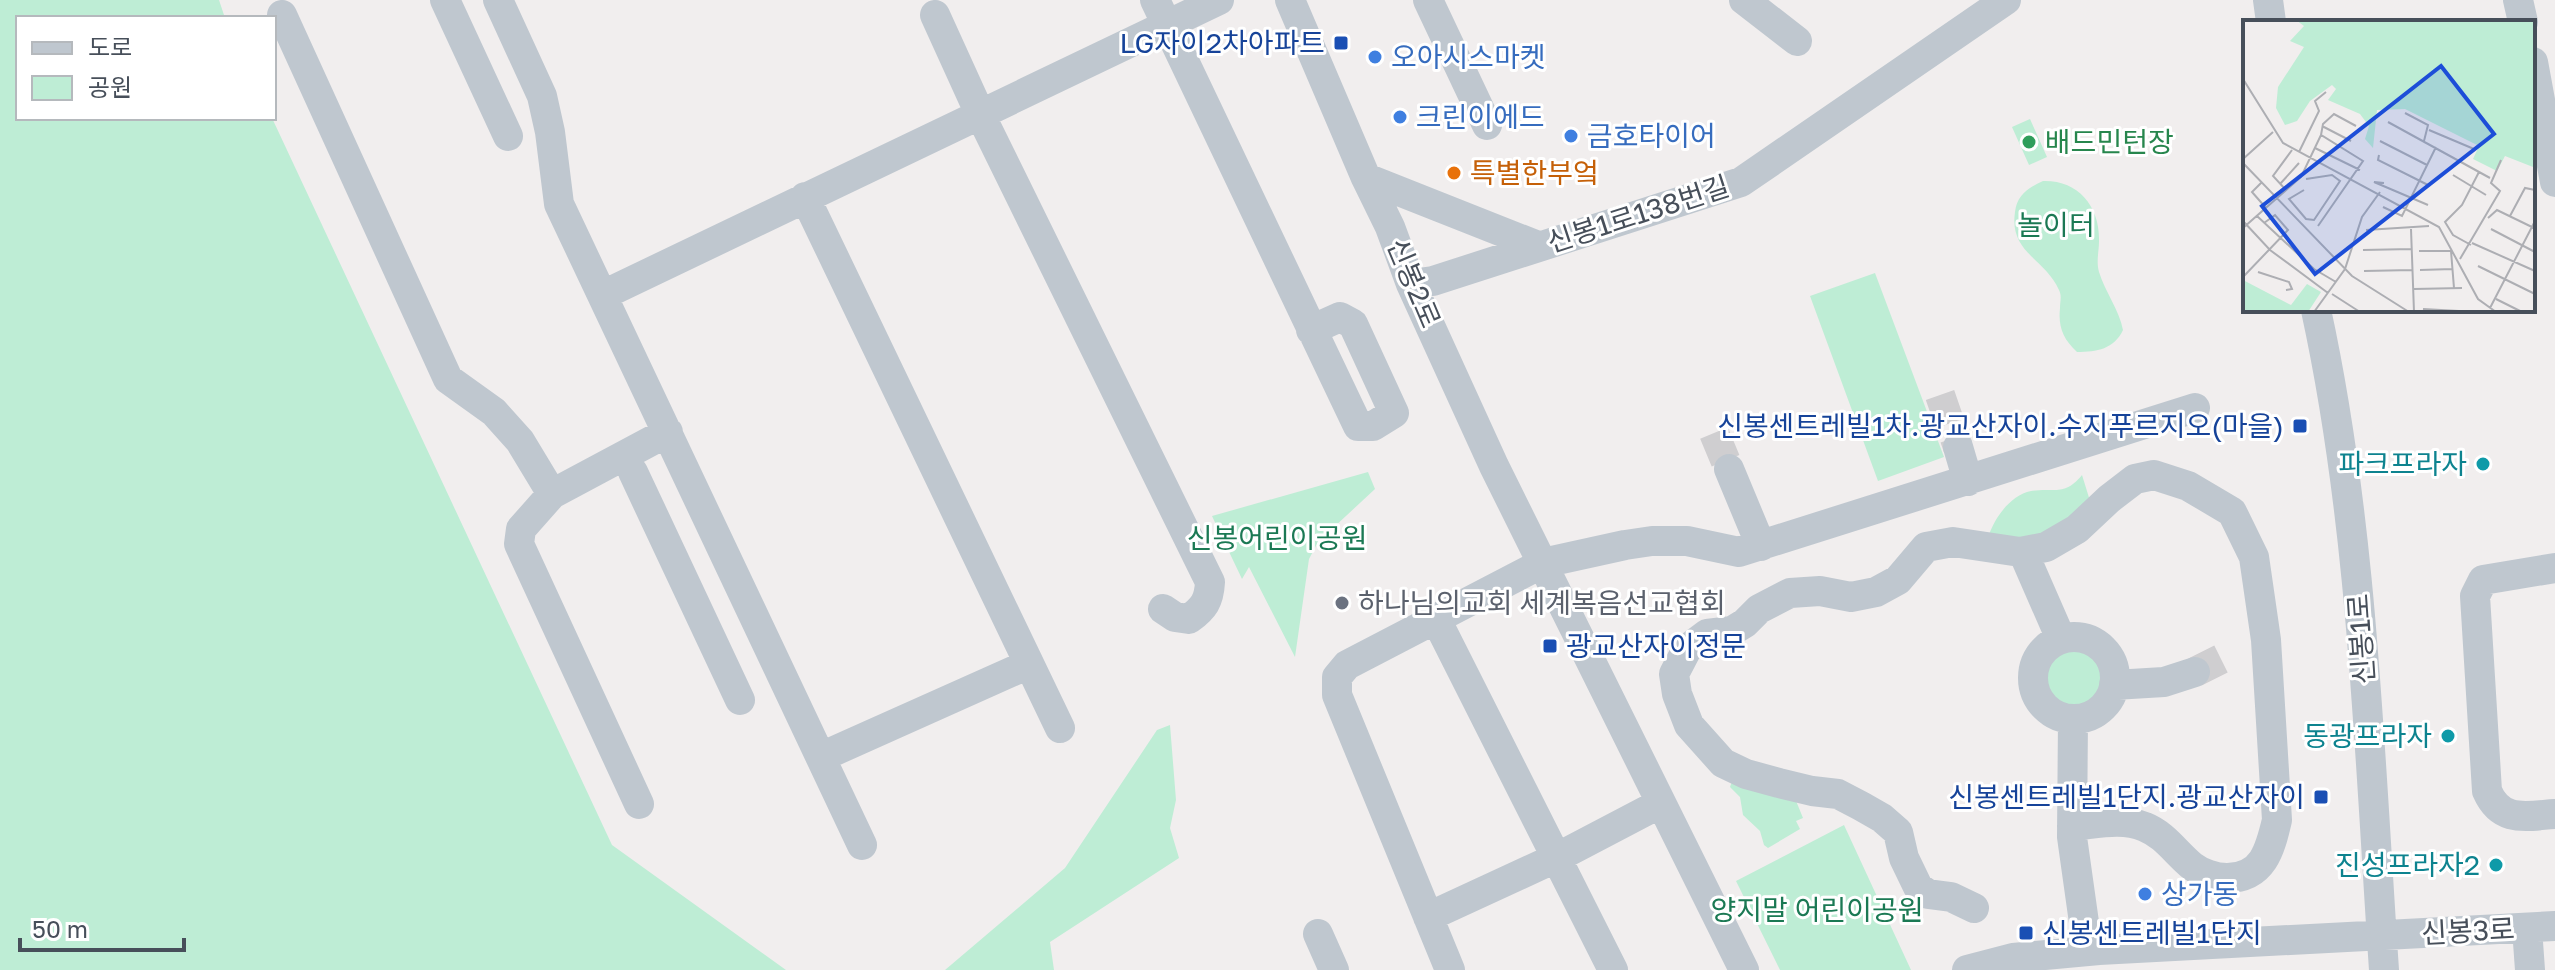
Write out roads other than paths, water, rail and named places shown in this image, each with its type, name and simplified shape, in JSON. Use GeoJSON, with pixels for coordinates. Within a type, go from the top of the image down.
{"type":"FeatureCollection","features":[{"type":"Feature","properties":{"kind":"street"},"geometry":{"type":"LineString","coordinates":[[445,0],[508,136]]}},
{"type":"Feature","properties":{"kind":"street"},"geometry":{"type":"LineString","coordinates":[[498,0],[542,96],[559,204],[862,845]]}},
{"type":"Feature","properties":{"kind":"street"},"geometry":{"type":"LineString","coordinates":[[603,295],[980,114],[1161,12],[1219,0]]}},
{"type":"Feature","properties":{"kind":"street","name":"신봉2로"},"geometry":{"type":"LineString","coordinates":[[1290,0],[1390,227],[1411,284],[1494,466],[1744,970]]}},
{"type":"Feature","properties":{"kind":"street"},"geometry":{"type":"LineString","coordinates":[[1428,0],[1487,125]]}},
{"type":"Feature","properties":{"kind":"street"},"geometry":{"type":"LineString","coordinates":[[1744,0],[1797,41]]}},
{"type":"Feature","properties":{"kind":"street","name":"신봉1로138번길"},"geometry":{"type":"LineString","coordinates":[[1411,284],[1433,281],[1741,182],[2006,0]]}},
{"type":"Feature","properties":{"kind":"street"},"geometry":{"type":"LineString","coordinates":[[2268,0],[2271,20]]}},
{"type":"Feature","properties":{"kind":"street"},"geometry":{"type":"LineString","coordinates":[[2518,0],[2523,20]]}},
{"type":"Feature","properties":{"kind":"street"},"geometry":{"type":"LineString","coordinates":[[1161,12],[1311,330]]}},
{"type":"Feature","properties":{"kind":"street"},"geometry":{"type":"LineString","coordinates":[[282,15],[448,379],[494,412],[520,441],[552,494]]}},
{"type":"Feature","properties":{"kind":"street"},"geometry":{"type":"LineString","coordinates":[[935,15],[980,114],[1210,582],[1209,598],[1202,610],[1189,619],[1175,617],[1163,609]]}},
{"type":"Feature","properties":{"kind":"street"},"geometry":{"type":"LineString","coordinates":[[2535,73],[2555,182]]}},
{"type":"Feature","properties":{"kind":"street"},"geometry":{"type":"LineString","coordinates":[[493,103],[536,82]]}},
{"type":"Feature","properties":{"kind":"street"},"geometry":{"type":"LineString","coordinates":[[1366,178],[1538,246]]}},
{"type":"Feature","properties":{"kind":"street"},"geometry":{"type":"LineString","coordinates":[[805,197],[1060,728]]}},
{"type":"Feature","properties":{"kind":"street","name":"신봉1로"},"geometry":{"type":"LineString","coordinates":[[2316,312],[2333,386],[2355,554],[2384,970]]}},
{"type":"Feature","properties":{"kind":"street"},"geometry":{"type":"LineString","coordinates":[[1450,970],[1337,695],[1337,677],[1347,665],[1543,563],[1652,541],[1687,541],[1739,552],[1968,481],[2116,422],[2195,408]]}},
{"type":"Feature","properties":{"kind":"street"},"geometry":{"type":"LineString","coordinates":[[639,804],[519,544],[521,529],[552,494],[668,432]]}},
{"type":"Feature","properties":{"kind":"street"},"geometry":{"type":"LineString","coordinates":[[1958,447],[1968,481]]}},
{"type":"Feature","properties":{"kind":"street"},"geometry":{"type":"LineString","coordinates":[[1729,469],[1761,546]]}},
{"type":"Feature","properties":{"kind":"street"},"geometry":{"type":"LineString","coordinates":[[633,472],[740,700]]}},
{"type":"Feature","properties":{"kind":"street"},"geometry":{"type":"LineString","coordinates":[[1974,908],[1951,897],[1928,894],[1918,887],[1904,858],[1898,832],[1882,818],[1838,794],[1779,783],[1746,774],[1723,763],[1689,725],[1677,694],[1674,674],[1687,649],[1707,634],[1732,631],[1759,609],[1790,593],[1820,591],[1851,597],[1876,592],[1898,580],[1926,547],[1953,542],[2023,552],[2046,547],[2077,529],[2135,479],[2154,475],[2188,486],[2232,512],[2254,557],[2266,640],[2277,820],[2271,847],[2258,868],[2239,878],[2216,878],[2193,867],[2175,847],[2147,827],[2125,821],[2072,826]]}},
{"type":"Feature","properties":{"kind":"street"},"geometry":{"type":"LineString","coordinates":[[649,505],[689,481]]}},
{"type":"Feature","properties":{"kind":"street"},"geometry":{"type":"LineString","coordinates":[[2023,552],[2061,639]]}},
{"type":"Feature","properties":{"kind":"street"},"geometry":{"type":"LineString","coordinates":[[2555,568],[2483,580],[2475,596],[2487,791],[2492,803],[2514,816],[2555,814]]}},
{"type":"Feature","properties":{"kind":"street"},"geometry":{"type":"LineString","coordinates":[[1436,619],[1613,970]]}},
{"type":"Feature","properties":{"kind":"street"},"geometry":{"type":"LineString","coordinates":[[715,647],[759,625]]}},
{"type":"Feature","properties":{"kind":"street"},"geometry":{"type":"LineString","coordinates":[[2061,639],[2088,639],[2108,655],[2114,666],[2114,685],[2107,703],[2098,712],[2073,719],[2047,709],[2038,697],[2034,670],[2039,656],[2061,639]]}},
{"type":"Feature","properties":{"kind":"street"},"geometry":{"type":"LineString","coordinates":[[821,757],[1029,664]]}},
{"type":"Feature","properties":{"kind":"street"},"geometry":{"type":"LineString","coordinates":[[2114,685],[2164,682],[2195,672]]}},
{"type":"Feature","properties":{"kind":"street"},"geometry":{"type":"LineString","coordinates":[[2073,719],[2072,826],[2088,951]]}},
{"type":"Feature","properties":{"kind":"street"},"geometry":{"type":"LineString","coordinates":[[1428,917],[1558,857],[1661,803]]}},
{"type":"Feature","properties":{"kind":"street"},"geometry":{"type":"LineString","coordinates":[[2530,970],[2541,927]]}},
{"type":"Feature","properties":{"kind":"street","name":"신봉3로"},"geometry":{"type":"LineString","coordinates":[[1967,970],[2013,958],[2088,951],[2233,957],[2381,936],[2541,927]]}},
{"type":"Feature","properties":{"kind":"street"},"geometry":{"type":"LineString","coordinates":[[1318,934],[1334,970]]}},
{"type":"Feature","properties":{"kind":"tunnel"},"geometry":{"type":"LineString","coordinates":[[1940,395],[1958,447]]}},
{"type":"Feature","properties":{"kind":"tunnel"},"geometry":{"type":"LineString","coordinates":[[1714,433],[1729,469]]}},
{"type":"Feature","properties":{"kind":"tunnel"},"geometry":{"type":"LineString","coordinates":[[2195,672],[2221,659]]}},
{"type":"Feature","properties":{"kind":"place","name":"LG자이2차아파트"},"geometry":{"type":"Point","coordinates":[1341,43]}},
{"type":"Feature","properties":{"kind":"place","name":"오아시스마켓"},"geometry":{"type":"Point","coordinates":[1375,57]}},
{"type":"Feature","properties":{"kind":"place","name":"크린이에드"},"geometry":{"type":"Point","coordinates":[1400,117]}},
{"type":"Feature","properties":{"kind":"place","name":"금호타이어"},"geometry":{"type":"Point","coordinates":[1571,136]}},
{"type":"Feature","properties":{"kind":"place","name":"배드민턴장"},"geometry":{"type":"Point","coordinates":[2029,142]}},
{"type":"Feature","properties":{"kind":"place","name":"특별한부엌"},"geometry":{"type":"Point","coordinates":[1454,173]}},
{"type":"Feature","properties":{"kind":"place","name":"신봉센트레빌1차.광교산자이.수지푸르지오(마을)"},"geometry":{"type":"Point","coordinates":[2300,426]}},
{"type":"Feature","properties":{"kind":"place","name":"파크프라자"},"geometry":{"type":"Point","coordinates":[2483,464]}},
{"type":"Feature","properties":{"kind":"place","name":"하나님의교회 세계복음선교협회"},"geometry":{"type":"Point","coordinates":[1342,603]}},
{"type":"Feature","properties":{"kind":"place","name":"광교산자이정문"},"geometry":{"type":"Point","coordinates":[1550,646]}},
{"type":"Feature","properties":{"kind":"place","name":"동광프라자"},"geometry":{"type":"Point","coordinates":[2448,736]}},
{"type":"Feature","properties":{"kind":"place","name":"신봉센트레빌1단지.광교산자이"},"geometry":{"type":"Point","coordinates":[2321,797]}},
{"type":"Feature","properties":{"kind":"place","name":"진성프라자2"},"geometry":{"type":"Point","coordinates":[2496,865]}},
{"type":"Feature","properties":{"kind":"place","name":"상가동"},"geometry":{"type":"Point","coordinates":[2145,894]}},
{"type":"Feature","properties":{"kind":"place","name":"신봉센트레빌1단지"},"geometry":{"type":"Point","coordinates":[2026,933]}},
{"type":"Feature","properties":{"kind":"park label","name":"놀이터"},"geometry":{"type":"Point","coordinates":[2056,225]}},
{"type":"Feature","properties":{"kind":"park label","name":"신봉어린이공원"},"geometry":{"type":"Point","coordinates":[1277,538]}},
{"type":"Feature","properties":{"kind":"park label","name":"양지말 어린이공원"},"geometry":{"type":"Point","coordinates":[1817,910]}}]}
